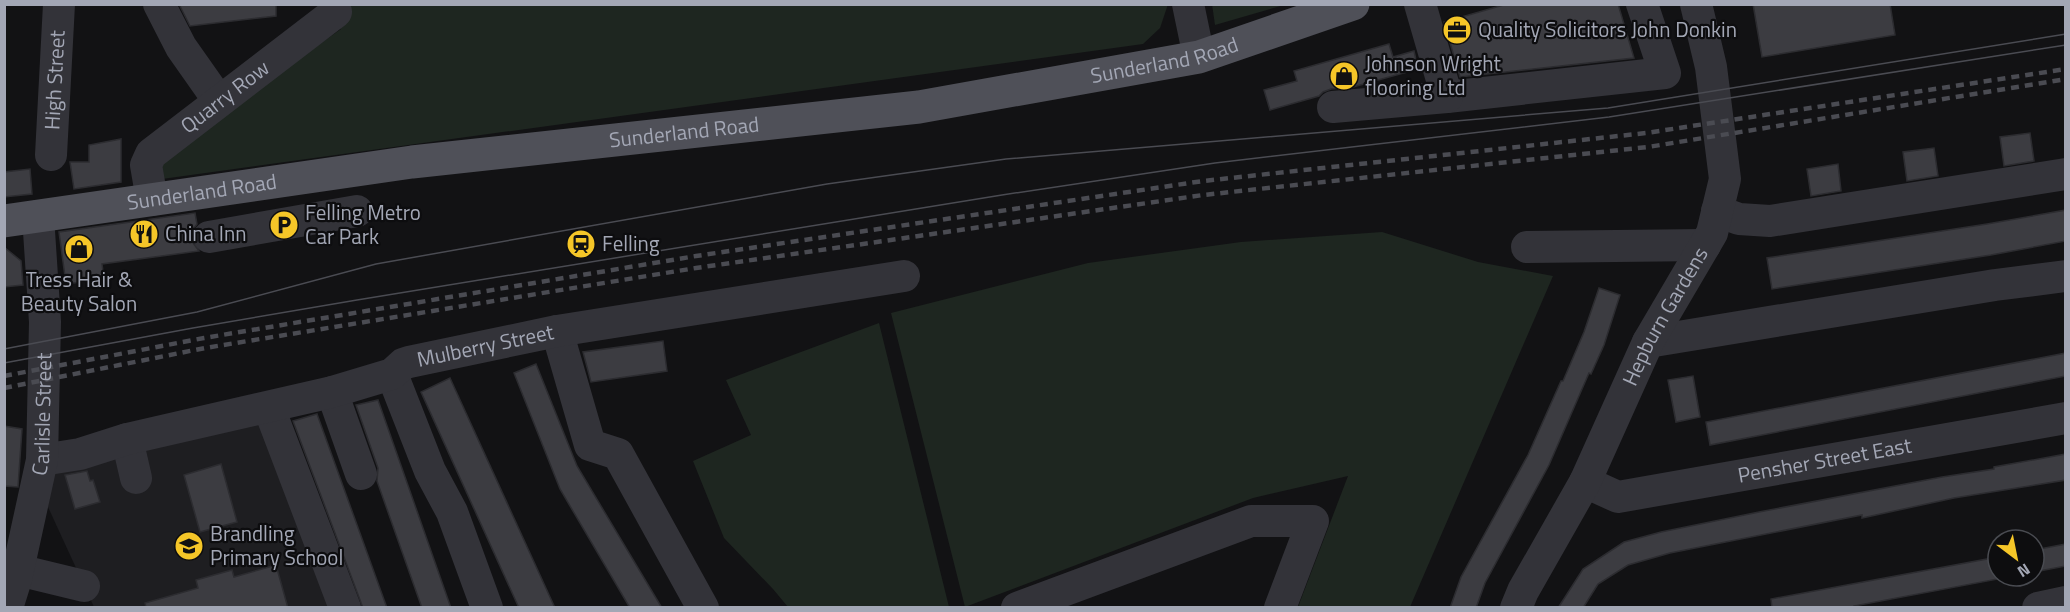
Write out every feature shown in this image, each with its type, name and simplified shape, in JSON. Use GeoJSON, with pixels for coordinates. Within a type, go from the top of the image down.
{"type":"FeatureCollection","features":[{"type":"Feature","properties":{"kind":"main road","name":"Sunderland Road"},"geometry":{"type":"LineString","coordinates":[[4,221],[412,162],[919,106],[1199,57],[1353,4]]}},
{"type":"Feature","properties":{"kind":"street","name":"High Street"},"geometry":{"type":"LineString","coordinates":[[51,155],[59,4]]}},
{"type":"Feature","properties":{"kind":"street"},"geometry":{"type":"LineString","coordinates":[[159,4],[181,47],[219,101]]}},
{"type":"Feature","properties":{"kind":"street"},"geometry":{"type":"LineString","coordinates":[[1188,4],[1199,57]]}},
{"type":"Feature","properties":{"kind":"street"},"geometry":{"type":"LineString","coordinates":[[1420,4],[1447,97]]}},
{"type":"Feature","properties":{"kind":"street"},"geometry":{"type":"LineString","coordinates":[[1333,107],[1665,73],[1642,4]]}},
{"type":"Feature","properties":{"kind":"street","name":"Hepburn Gardens"},"geometry":{"type":"LineString","coordinates":[[1516,608],[1523,591],[1585,482],[1648,342],[1712,233],[1725,179],[1711,67],[1696,4]]}},
{"type":"Feature","properties":{"kind":"street","name":"Quarry Row"},"geometry":{"type":"LineString","coordinates":[[152,200],[146,165],[151,154],[336,12]]}},
{"type":"Feature","properties":{"kind":"street"},"geometry":{"type":"LineString","coordinates":[[1717,211],[1739,219],[1770,221],[2066,174]]}},
{"type":"Feature","properties":{"kind":"street"},"geometry":{"type":"LineString","coordinates":[[259,185],[265,227]]}},
{"type":"Feature","properties":{"kind":"street"},"geometry":{"type":"LineString","coordinates":[[209,237],[357,211]]}},
{"type":"Feature","properties":{"kind":"street","name":"Carlisle Street"},"geometry":{"type":"LineString","coordinates":[[8,608],[15,554],[42,460],[45,322],[38,216]]}},
{"type":"Feature","properties":{"kind":"street"},"geometry":{"type":"LineString","coordinates":[[1527,248],[1705,245]]}},
{"type":"Feature","properties":{"kind":"street","name":"Mulberry Street"},"geometry":{"type":"LineString","coordinates":[[42,460],[80,454],[127,439],[332,392],[392,374],[402,364],[409,362],[557,331],[904,276]]}},
{"type":"Feature","properties":{"kind":"street"},"geometry":{"type":"LineString","coordinates":[[1648,342],[1995,285],[2066,276]]}},
{"type":"Feature","properties":{"kind":"street"},"geometry":{"type":"LineString","coordinates":[[557,331],[590,445],[618,454],[703,608]]}},
{"type":"Feature","properties":{"kind":"street"},"geometry":{"type":"LineString","coordinates":[[392,374],[430,471],[452,512],[487,608]]}},
{"type":"Feature","properties":{"kind":"street"},"geometry":{"type":"LineString","coordinates":[[332,392],[361,474]]}},
{"type":"Feature","properties":{"kind":"street"},"geometry":{"type":"LineString","coordinates":[[269,408],[345,608]]}},
{"type":"Feature","properties":{"kind":"street","name":"Pensher Street East"},"geometry":{"type":"LineString","coordinates":[[1585,482],[1618,497],[2066,418]]}},
{"type":"Feature","properties":{"kind":"street"},"geometry":{"type":"LineString","coordinates":[[127,439],[136,478]]}},
{"type":"Feature","properties":{"kind":"street"},"geometry":{"type":"LineString","coordinates":[[1017,608],[1251,520],[1313,521],[1280,608]]}},
{"type":"Feature","properties":{"kind":"street"},"geometry":{"type":"LineString","coordinates":[[15,554],[84,586]]}},
{"type":"Feature","properties":{"kind":"street"},"geometry":{"type":"LineString","coordinates":[[2038,608],[2066,602]]}},
{"type":"Feature","properties":{"kind":"shaded area"},"geometry":{"type":"Polygon","coordinates":[[[1168,4],[1160,28],[1143,44],[162,179],[160,157],[341,29],[322,5],[1168,4]]]}},
{"type":"Feature","properties":{"kind":"shaded area"},"geometry":{"type":"Polygon","coordinates":[[[1212,4],[1284,4],[1284,5],[1215,25],[1212,4]]]}},
{"type":"Feature","properties":{"kind":"shaded area"},"geometry":{"type":"Polygon","coordinates":[[[1382,232],[1478,262],[1553,276],[1410,607],[1298,607],[1348,476],[1253,498],[965,607],[891,313],[1088,263],[1241,242],[1382,232]]]}},
{"type":"Feature","properties":{"kind":"shaded area"},"geometry":{"type":"Polygon","coordinates":[[[879,323],[949,607],[788,607],[724,538],[693,461],[751,435],[726,380],[879,323]]]}},
{"type":"Feature","properties":{"kind":"shaded area","name":"Brandling Primary School"},"geometry":{"type":"Polygon","coordinates":[[[265,421],[335,607],[94,607],[48,507],[51,468],[265,421]]]}},
{"type":"Feature","properties":{"kind":"building"},"geometry":{"type":"Polygon","coordinates":[[[179,4],[276,4],[276,16],[190,26],[179,4]]]}},
{"type":"Feature","properties":{"kind":"building"},"geometry":{"type":"Polygon","coordinates":[[[1507,4],[1618,4],[1634,58],[1460,77],[1444,22],[1507,4]]]}},
{"type":"Feature","properties":{"kind":"building"},"geometry":{"type":"Polygon","coordinates":[[[1753,4],[1890,4],[1895,35],[1762,57],[1753,4]]]}},
{"type":"Feature","properties":{"kind":"building","name":"Johnson Wright flooring Ltd"},"geometry":{"type":"Polygon","coordinates":[[[1389,44],[1393,57],[1414,51],[1418,69],[1353,87],[1331,89],[1319,96],[1270,110],[1264,90],[1297,81],[1294,71],[1389,44]]]}},
{"type":"Feature","properties":{"kind":"building"},"geometry":{"type":"Polygon","coordinates":[[[2030,133],[2034,161],[2004,166],[2000,137],[2030,133]]]}},
{"type":"Feature","properties":{"kind":"building"},"geometry":{"type":"Polygon","coordinates":[[[121,139],[121,182],[74,189],[70,162],[89,162],[89,145],[121,139]]]}},
{"type":"Feature","properties":{"kind":"building"},"geometry":{"type":"Polygon","coordinates":[[[1934,148],[1938,176],[1907,181],[1903,152],[1934,148]]]}},
{"type":"Feature","properties":{"kind":"building"},"geometry":{"type":"Polygon","coordinates":[[[1838,164],[1841,191],[1811,196],[1807,169],[1838,164]]]}},
{"type":"Feature","properties":{"kind":"building"},"geometry":{"type":"Polygon","coordinates":[[[30,169],[32,194],[4,197],[4,172],[30,169]]]}},
{"type":"Feature","properties":{"kind":"building"},"geometry":{"type":"Polygon","coordinates":[[[2066,210],[2066,241],[1772,289],[1767,258],[2066,210]]]}},
{"type":"Feature","properties":{"kind":"building"},"geometry":{"type":"Polygon","coordinates":[[[195,213],[197,224],[192,231],[191,240],[199,251],[102,264],[104,279],[66,284],[59,232],[195,213]]]}},
{"type":"Feature","properties":{"kind":"building"},"geometry":{"type":"Polygon","coordinates":[[[4,247],[21,261],[23,285],[4,287],[4,247]]]}},
{"type":"Feature","properties":{"kind":"building"},"geometry":{"type":"Polygon","coordinates":[[[1599,288],[1620,295],[1604,345],[1591,374],[1589,373],[1549,465],[1485,583],[1476,608],[1450,608],[1461,577],[1528,455],[1561,381],[1563,381],[1584,332],[1599,288]]]}},
{"type":"Feature","properties":{"kind":"building"},"geometry":{"type":"Polygon","coordinates":[[[663,341],[667,371],[591,382],[583,352],[663,341]]]}},
{"type":"Feature","properties":{"kind":"building"},"geometry":{"type":"Polygon","coordinates":[[[2066,353],[2066,376],[1710,445],[1706,422],[2066,353]]]}},
{"type":"Feature","properties":{"kind":"building"},"geometry":{"type":"Polygon","coordinates":[[[536,364],[577,466],[662,608],[630,608],[560,489],[514,373],[536,364]]]}},
{"type":"Feature","properties":{"kind":"building"},"geometry":{"type":"Polygon","coordinates":[[[1693,376],[1700,417],[1676,422],[1668,380],[1693,376]]]}},
{"type":"Feature","properties":{"kind":"building"},"geometry":{"type":"Polygon","coordinates":[[[450,378],[555,608],[519,608],[421,392],[450,378]]]}},
{"type":"Feature","properties":{"kind":"building"},"geometry":{"type":"Polygon","coordinates":[[[378,400],[451,608],[422,608],[377,481],[378,468],[356,405],[378,400]]]}},
{"type":"Feature","properties":{"kind":"building"},"geometry":{"type":"Polygon","coordinates":[[[317,414],[387,608],[363,608],[293,421],[317,414]]]}},
{"type":"Feature","properties":{"kind":"building"},"geometry":{"type":"Polygon","coordinates":[[[4,426],[22,429],[18,487],[4,486],[4,426]]]}},
{"type":"Feature","properties":{"kind":"building"},"geometry":{"type":"Polygon","coordinates":[[[2066,454],[2066,480],[1954,498],[1862,518],[1862,515],[1670,553],[1628,565],[1598,584],[1583,608],[1558,608],[1583,569],[1624,542],[1759,512],[2066,454]]]}},
{"type":"Feature","properties":{"kind":"building"},"geometry":{"type":"Polygon","coordinates":[[[221,464],[237,522],[200,532],[184,475],[221,464]]]}},
{"type":"Feature","properties":{"kind":"building"},"geometry":{"type":"Polygon","coordinates":[[[87,471],[90,481],[93,480],[100,502],[75,509],[65,475],[87,471]]]}},
{"type":"Feature","properties":{"kind":"building"},"geometry":{"type":"Polygon","coordinates":[[[2066,544],[2066,566],[2046,570],[2046,548],[2066,544]]]}},
{"type":"Feature","properties":{"kind":"building"},"geometry":{"type":"Polygon","coordinates":[[[1986,559],[1986,581],[1854,606],[1855,608],[1772,608],[1771,599],[1986,559]]]}},
{"type":"Feature","properties":{"kind":"building"},"geometry":{"type":"Polygon","coordinates":[[[276,565],[288,608],[146,608],[145,603],[198,588],[196,580],[232,570],[234,577],[276,565]]]}},
{"type":"Feature","properties":{"kind":"tram line"},"geometry":{"type":"LineString","coordinates":[[4,349],[197,312],[376,264],[827,184],[1006,159],[1608,108],[2066,34]]}},
{"type":"Feature","properties":{"kind":"tram line"},"geometry":{"type":"LineString","coordinates":[[4,363],[357,300],[1002,195],[1215,163],[1609,117],[2066,45]]}},
{"type":"Feature","properties":{"kind":"railway"},"geometry":{"type":"LineString","coordinates":[[4,376],[204,338],[696,256],[1203,181],[1646,133],[2066,69]]}},
{"type":"Feature","properties":{"kind":"railway"},"geometry":{"type":"LineString","coordinates":[[4,388],[205,348],[696,268],[1203,195],[1648,147],[2066,79]]}},
{"type":"Feature","properties":{"kind":"place","name":"Quality Solicitors John Donkin"},"geometry":{"type":"Point","coordinates":[1457,30]}},
{"type":"Feature","properties":{"kind":"place","name":"Johnson Wright flooring Ltd"},"geometry":{"type":"Point","coordinates":[1344,76]}},
{"type":"Feature","properties":{"kind":"place","name":"Felling Metro Car Park"},"geometry":{"type":"Point","coordinates":[284,225]}},
{"type":"Feature","properties":{"kind":"place","name":"China Inn"},"geometry":{"type":"Point","coordinates":[144,234]}},
{"type":"Feature","properties":{"kind":"place","name":"Felling"},"geometry":{"type":"Point","coordinates":[581,244]}},
{"type":"Feature","properties":{"kind":"place","name":"Tress Hair & Beauty Salon"},"geometry":{"type":"Point","coordinates":[79,249]}},
{"type":"Feature","properties":{"kind":"place","name":"Brandling Primary School"},"geometry":{"type":"Point","coordinates":[189,546]}}]}
